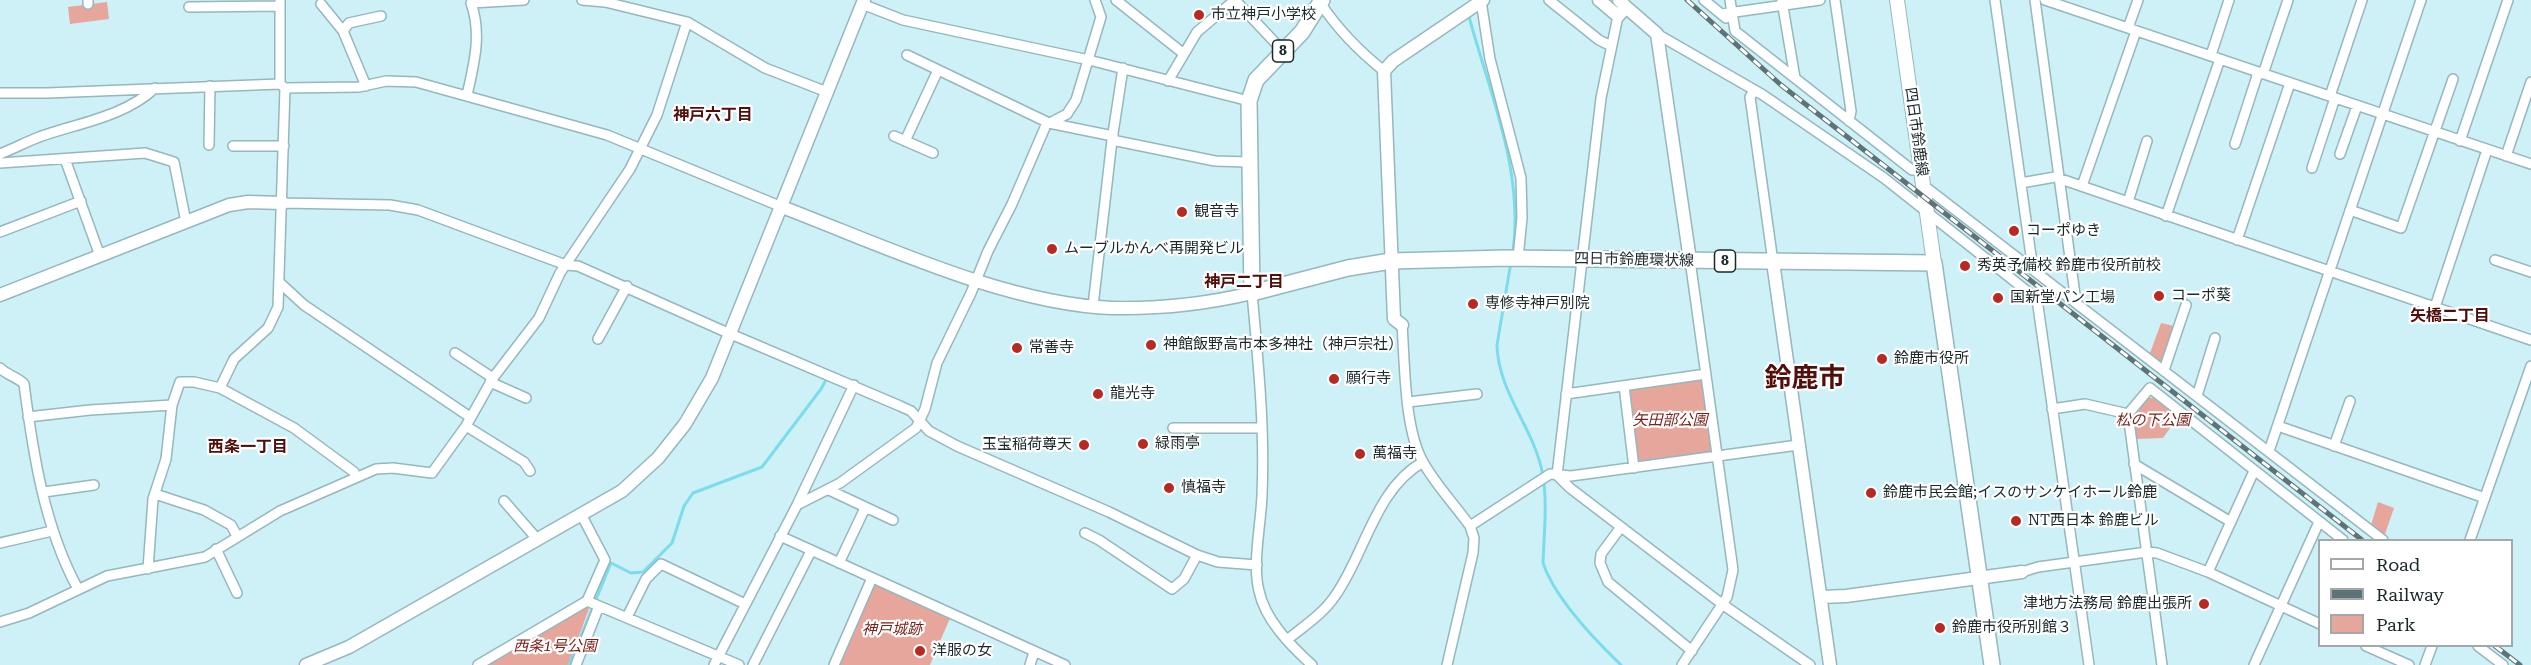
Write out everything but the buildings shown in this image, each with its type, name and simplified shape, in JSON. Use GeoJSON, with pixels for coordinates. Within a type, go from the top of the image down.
{"type":"FeatureCollection","features":[{"type":"Feature","properties":{"kind":"main road","name":"四日市鈴鹿線"},"geometry":{"type":"LineString","coordinates":[[1897,0],[1934,263]]}},
{"type":"Feature","properties":{"kind":"main road","name":"8"},"geometry":{"type":"LineString","coordinates":[[1252,293],[1249,101],[1256,80],[1302,32],[1322,2]]}},
{"type":"Feature","properties":{"kind":"main road","name":"四日市鈴鹿環状線"},"geometry":{"type":"LineString","coordinates":[[1252,293],[1348,268],[1391,261],[1514,258],[1934,263]]}},
{"type":"Feature","properties":{"kind":"main road"},"geometry":{"type":"LineString","coordinates":[[1934,263],[1992,665]]}},
{"type":"Feature","properties":{"kind":"street"},"geometry":{"type":"LineString","coordinates":[[467,95],[477,49],[476,17],[471,1],[524,0]]}},
{"type":"Feature","properties":{"kind":"street"},"geometry":{"type":"LineString","coordinates":[[582,0],[605,2],[687,22],[765,68],[827,92]]}},
{"type":"Feature","properties":{"kind":"street"},"geometry":{"type":"LineString","coordinates":[[797,505],[829,490],[916,428],[925,409],[937,363],[1012,204],[1046,124],[1073,108],[1101,17],[1095,0]]}},
{"type":"Feature","properties":{"kind":"street"},"geometry":{"type":"LineString","coordinates":[[1116,0],[1184,54]]}},
{"type":"Feature","properties":{"kind":"street"},"geometry":{"type":"LineString","coordinates":[[1168,81],[1197,32],[1235,0],[1283,51]]}},
{"type":"Feature","properties":{"kind":"street"},"geometry":{"type":"LineString","coordinates":[[1549,0],[1599,40],[1611,46]]}},
{"type":"Feature","properties":{"kind":"street"},"geometry":{"type":"LineString","coordinates":[[1599,0],[1621,8],[1657,34],[1794,116],[1927,211],[2037,299],[2089,665]]}},
{"type":"Feature","properties":{"kind":"street"},"geometry":{"type":"LineString","coordinates":[[1704,0],[1721,14],[1732,18],[1783,3],[1820,0]]}},
{"type":"Feature","properties":{"kind":"street"},"geometry":{"type":"LineString","coordinates":[[1730,0],[1735,31],[1912,170],[1921,170]]}},
{"type":"Feature","properties":{"kind":"street"},"geometry":{"type":"LineString","coordinates":[[1835,0],[1851,111],[1849,122]]}},
{"type":"Feature","properties":{"kind":"street"},"geometry":{"type":"LineString","coordinates":[[1995,0],[2033,270]]}},
{"type":"Feature","properties":{"kind":"street"},"geometry":{"type":"LineString","coordinates":[[2035,0],[2076,303]]}},
{"type":"Feature","properties":{"kind":"street"},"geometry":{"type":"LineString","coordinates":[[2045,0],[2075,5],[2132,30],[2433,133],[2531,164]]}},
{"type":"Feature","properties":{"kind":"street"},"geometry":{"type":"LineString","coordinates":[[2082,186],[2132,30],[2138,0]]}},
{"type":"Feature","properties":{"kind":"street"},"geometry":{"type":"LineString","coordinates":[[2166,216],[2215,57],[2229,0]]}},
{"type":"Feature","properties":{"kind":"street"},"geometry":{"type":"LineString","coordinates":[[2235,144],[2288,0]]}},
{"type":"Feature","properties":{"kind":"street"},"geometry":{"type":"LineString","coordinates":[[2312,168],[2362,0]]}},
{"type":"Feature","properties":{"kind":"street"},"geometry":{"type":"LineString","coordinates":[[2269,451],[2421,0]]}},
{"type":"Feature","properties":{"kind":"street"},"geometry":{"type":"LineString","coordinates":[[2460,141],[2508,0]]}},
{"type":"Feature","properties":{"kind":"street"},"geometry":{"type":"LineString","coordinates":[[306,665],[350,647],[582,516],[622,491],[658,458],[685,424],[712,378],[863,2],[903,20],[1089,60],[1249,101]]}},
{"type":"Feature","properties":{"kind":"street"},"geometry":{"type":"LineString","coordinates":[[1322,2],[1348,39],[1364,56],[1384,71]]}},
{"type":"Feature","properties":{"kind":"street"},"geometry":{"type":"LineString","coordinates":[[1448,665],[1473,553],[1473,538],[1470,526],[1423,462],[1415,444],[1408,402],[1402,325],[1395,319],[1384,71],[1394,61],[1480,2],[1490,59],[1521,178],[1522,218],[1514,258]]}},
{"type":"Feature","properties":{"kind":"street"},"geometry":{"type":"LineString","coordinates":[[189,7],[280,3],[284,146],[278,307],[268,328],[234,360],[220,388]]}},
{"type":"Feature","properties":{"kind":"street"},"geometry":{"type":"LineString","coordinates":[[1783,3],[1795,78]]}},
{"type":"Feature","properties":{"kind":"street"},"geometry":{"type":"LineString","coordinates":[[321,4],[344,31],[366,86]]}},
{"type":"Feature","properties":{"kind":"street"},"geometry":{"type":"LineString","coordinates":[[1553,475],[1566,394],[1601,98],[1621,8]]}},
{"type":"Feature","properties":{"kind":"street"},"geometry":{"type":"LineString","coordinates":[[344,31],[349,23],[381,16]]}},
{"type":"Feature","properties":{"kind":"street"},"geometry":{"type":"LineString","coordinates":[[0,622],[29,613],[107,576],[195,560],[280,511],[376,469],[393,468],[432,473],[466,426],[491,380],[539,318],[566,265],[630,169],[657,115],[687,22]]}},
{"type":"Feature","properties":{"kind":"street"},"geometry":{"type":"LineString","coordinates":[[1657,34],[1733,564],[1732,585],[1682,665]]}},
{"type":"Feature","properties":{"kind":"street"},"geometry":{"type":"LineString","coordinates":[[908,55],[1049,123],[1215,161],[1249,162]]}},
{"type":"Feature","properties":{"kind":"street"},"geometry":{"type":"LineString","coordinates":[[1093,306],[1112,138],[1123,68]]}},
{"type":"Feature","properties":{"kind":"street"},"geometry":{"type":"LineString","coordinates":[[905,141],[938,70]]}},
{"type":"Feature","properties":{"kind":"street"},"geometry":{"type":"LineString","coordinates":[[2350,210],[2400,228],[2453,78]]}},
{"type":"Feature","properties":{"kind":"street"},"geometry":{"type":"LineString","coordinates":[[0,93],[210,86],[366,86],[401,80],[467,95],[607,135],[782,207],[1011,290],[1093,306],[1169,307],[1222,300],[1252,293],[1262,428],[1262,495],[1257,564],[1260,596],[1287,640],[1312,665]]}},
{"type":"Feature","properties":{"kind":"street"},"geometry":{"type":"LineString","coordinates":[[2506,156],[2531,82]]}},
{"type":"Feature","properties":{"kind":"street"},"geometry":{"type":"LineString","coordinates":[[2237,240],[2290,83]]}},
{"type":"Feature","properties":{"kind":"street"},"geometry":{"type":"LineString","coordinates":[[209,145],[210,86]]}},
{"type":"Feature","properties":{"kind":"street"},"geometry":{"type":"LineString","coordinates":[[0,154],[39,137],[127,108],[144,99],[155,88]]}},
{"type":"Feature","properties":{"kind":"street"},"geometry":{"type":"LineString","coordinates":[[1754,91],[1750,97],[1830,665]]}},
{"type":"Feature","properties":{"kind":"street"},"geometry":{"type":"LineString","coordinates":[[2340,154],[2357,106]]}},
{"type":"Feature","properties":{"kind":"street"},"geometry":{"type":"LineString","coordinates":[[894,136],[933,153]]}},
{"type":"Feature","properties":{"kind":"street"},"geometry":{"type":"LineString","coordinates":[[2128,202],[2147,141]]}},
{"type":"Feature","properties":{"kind":"street"},"geometry":{"type":"LineString","coordinates":[[233,146],[284,146]]}},
{"type":"Feature","properties":{"kind":"street"},"geometry":{"type":"LineString","coordinates":[[2435,307],[2487,150]]}},
{"type":"Feature","properties":{"kind":"street"},"geometry":{"type":"LineString","coordinates":[[0,163],[65,159],[87,155],[145,153],[174,162],[186,222]]}},
{"type":"Feature","properties":{"kind":"street"},"geometry":{"type":"LineString","coordinates":[[65,159],[100,256]]}},
{"type":"Feature","properties":{"kind":"street"},"geometry":{"type":"LineString","coordinates":[[2021,183],[2059,179],[2082,186],[2531,340]]}},
{"type":"Feature","properties":{"kind":"street"},"geometry":{"type":"LineString","coordinates":[[1923,185],[2382,539]]}},
{"type":"Feature","properties":{"kind":"street"},"geometry":{"type":"LineString","coordinates":[[0,232],[81,201]]}},
{"type":"Feature","properties":{"kind":"street"},"geometry":{"type":"LineString","coordinates":[[0,295],[229,205],[248,202],[390,205],[418,210],[566,265],[578,266],[719,329],[854,385],[911,411],[928,431],[957,446],[1109,512],[1197,555],[1218,562],[1257,564]]}},
{"type":"Feature","properties":{"kind":"street"},"geometry":{"type":"LineString","coordinates":[[2495,260],[2531,272]]}},
{"type":"Feature","properties":{"kind":"street"},"geometry":{"type":"LineString","coordinates":[[279,282],[304,305],[471,417]]}},
{"type":"Feature","properties":{"kind":"street"},"geometry":{"type":"LineString","coordinates":[[598,339],[627,286]]}},
{"type":"Feature","properties":{"kind":"street"},"geometry":{"type":"LineString","coordinates":[[2164,370],[2186,305]]}},
{"type":"Feature","properties":{"kind":"street"},"geometry":{"type":"LineString","coordinates":[[2197,396],[2215,338]]}},
{"type":"Feature","properties":{"kind":"street"},"geometry":{"type":"LineString","coordinates":[[455,352],[491,380],[526,398]]}},
{"type":"Feature","properties":{"kind":"street"},"geometry":{"type":"LineString","coordinates":[[2470,539],[2531,366]]}},
{"type":"Feature","properties":{"kind":"street"},"geometry":{"type":"LineString","coordinates":[[0,368],[7,375],[24,384],[28,417],[51,531],[78,589]]}},
{"type":"Feature","properties":{"kind":"street"},"geometry":{"type":"LineString","coordinates":[[1566,394],[1706,374]]}},
{"type":"Feature","properties":{"kind":"street"},"geometry":{"type":"LineString","coordinates":[[148,569],[155,494],[168,448],[172,405],[180,382],[194,382],[220,388],[315,442],[354,472],[356,477]]}},
{"type":"Feature","properties":{"kind":"street"},"geometry":{"type":"LineString","coordinates":[[714,665],[797,505],[854,385]]}},
{"type":"Feature","properties":{"kind":"street"},"geometry":{"type":"LineString","coordinates":[[1624,386],[1634,468]]}},
{"type":"Feature","properties":{"kind":"street"},"geometry":{"type":"LineString","coordinates":[[2162,665],[2128,414],[2150,388],[2342,539]]}},
{"type":"Feature","properties":{"kind":"street"},"geometry":{"type":"LineString","coordinates":[[1408,402],[1477,394]]}},
{"type":"Feature","properties":{"kind":"street"},"geometry":{"type":"LineString","coordinates":[[2334,446],[2350,401]]}},
{"type":"Feature","properties":{"kind":"street"},"geometry":{"type":"LineString","coordinates":[[2052,409],[2085,404],[2128,414]]}},
{"type":"Feature","properties":{"kind":"street"},"geometry":{"type":"LineString","coordinates":[[28,417],[90,410],[172,405]]}},
{"type":"Feature","properties":{"kind":"street"},"geometry":{"type":"LineString","coordinates":[[466,426],[524,462],[530,471]]}},
{"type":"Feature","properties":{"kind":"street"},"geometry":{"type":"LineString","coordinates":[[2278,426],[2485,498]]}},
{"type":"Feature","properties":{"kind":"street"},"geometry":{"type":"LineString","coordinates":[[1173,428],[1262,428]]}},
{"type":"Feature","properties":{"kind":"street"},"geometry":{"type":"LineString","coordinates":[[1470,526],[1537,482],[1553,475],[1571,476],[1798,445]]}},
{"type":"Feature","properties":{"kind":"street"},"geometry":{"type":"LineString","coordinates":[[1287,640],[1321,613],[1335,597],[1376,516],[1402,478],[1423,462]]}},
{"type":"Feature","properties":{"kind":"street"},"geometry":{"type":"LineString","coordinates":[[2134,464],[2231,522]]}},
{"type":"Feature","properties":{"kind":"street"},"geometry":{"type":"LineString","coordinates":[[2208,572],[2254,471]]}},
{"type":"Feature","properties":{"kind":"street"},"geometry":{"type":"LineString","coordinates":[[1553,475],[1722,604],[1810,665]]}},
{"type":"Feature","properties":{"kind":"street"},"geometry":{"type":"LineString","coordinates":[[44,492],[94,485]]}},
{"type":"Feature","properties":{"kind":"street"},"geometry":{"type":"LineString","coordinates":[[829,490],[893,520]]}},
{"type":"Feature","properties":{"kind":"street"},"geometry":{"type":"LineString","coordinates":[[155,494],[204,510],[231,525],[237,536]]}},
{"type":"Feature","properties":{"kind":"street"},"geometry":{"type":"LineString","coordinates":[[504,501],[538,540]]}},
{"type":"Feature","properties":{"kind":"street"},"geometry":{"type":"LineString","coordinates":[[839,563],[865,508]]}},
{"type":"Feature","properties":{"kind":"street"},"geometry":{"type":"LineString","coordinates":[[478,665],[587,601],[605,560],[582,516]]}},
{"type":"Feature","properties":{"kind":"street"},"geometry":{"type":"LineString","coordinates":[[2254,665],[2319,522]]}},
{"type":"Feature","properties":{"kind":"street"},"geometry":{"type":"LineString","coordinates":[[1622,527],[1600,554],[1600,563],[1608,582],[1692,651]]}},
{"type":"Feature","properties":{"kind":"street"},"geometry":{"type":"LineString","coordinates":[[0,543],[51,531]]}},
{"type":"Feature","properties":{"kind":"street"},"geometry":{"type":"LineString","coordinates":[[1085,533],[1172,589],[1184,579],[1197,555]]}},
{"type":"Feature","properties":{"kind":"street"},"geometry":{"type":"LineString","coordinates":[[780,536],[1065,665]]}},
{"type":"Feature","properties":{"kind":"street"},"geometry":{"type":"LineString","coordinates":[[216,549],[237,592]]}},
{"type":"Feature","properties":{"kind":"street"},"geometry":{"type":"LineString","coordinates":[[753,665],[811,551]]}},
{"type":"Feature","properties":{"kind":"street"},"geometry":{"type":"LineString","coordinates":[[1821,597],[1980,578],[2022,572],[2038,567],[2147,552],[2157,553],[2208,572],[2318,624]]}},
{"type":"Feature","properties":{"kind":"street"},"geometry":{"type":"LineString","coordinates":[[627,617],[646,579],[662,564],[745,604]]}},
{"type":"Feature","properties":{"kind":"street"},"geometry":{"type":"LineString","coordinates":[[834,665],[872,578]]}},
{"type":"Feature","properties":{"kind":"street"},"geometry":{"type":"LineString","coordinates":[[587,601],[739,665]]}},
{"type":"Feature","properties":{"kind":"street"},"geometry":{"type":"LineString","coordinates":[[576,665],[599,606]]}},
{"type":"Feature","properties":{"kind":"street"},"geometry":{"type":"LineString","coordinates":[[2370,647],[2409,665]]}},
{"type":"Feature","properties":{"kind":"street"},"geometry":{"type":"LineString","coordinates":[[2425,665],[2431,647]]}},
{"type":"Feature","properties":{"kind":"street"},"geometry":{"type":"LineString","coordinates":[[2480,647],[2498,663]]}},
{"type":"Feature","properties":{"kind":"street"},"geometry":{"type":"LineString","coordinates":[[1030,665],[1034,652]]}},
{"type":"Feature","properties":{"kind":"green space"},"geometry":{"type":"Polygon","coordinates":[[[107,2],[109,19],[70,24],[68,7],[107,2]]]}},
{"type":"Feature","properties":{"kind":"green space"},"geometry":{"type":"Polygon","coordinates":[[[2161,323],[2174,326],[2163,364],[2150,353],[2161,323]]]}},
{"type":"Feature","properties":{"kind":"green space","name":"矢田部公園"},"geometry":{"type":"Polygon","coordinates":[[[1699,380],[1703,382],[1712,449],[1709,453],[1641,462],[1637,459],[1628,393],[1632,389],[1699,380]]]}},
{"type":"Feature","properties":{"kind":"green space","name":"松の下公園"},"geometry":{"type":"Polygon","coordinates":[[[2148,398],[2153,398],[2178,417],[2163,438],[2136,439],[2136,417],[2148,398]]]}},
{"type":"Feature","properties":{"kind":"green space"},"geometry":{"type":"Polygon","coordinates":[[[2378,502],[2394,508],[2384,537],[2371,525],[2378,502]]]}},
{"type":"Feature","properties":{"kind":"green space","name":"神戸城跡"},"geometry":{"type":"Polygon","coordinates":[[[877,585],[950,618],[930,665],[837,665],[870,588],[877,585]]]}},
{"type":"Feature","properties":{"kind":"green space","name":"西条1号公園"},"geometry":{"type":"Polygon","coordinates":[[[587,607],[589,609],[568,665],[487,665],[587,607]]]}},
{"type":"Feature","properties":{"kind":"waterway"},"geometry":{"type":"LineString","coordinates":[[1468,13],[1509,161],[1514,191],[1513,252]]}},
{"type":"Feature","properties":{"kind":"waterway"},"geometry":{"type":"LineString","coordinates":[[1511,262],[1497,345],[1503,378],[1538,455],[1542,471],[1545,505],[1543,563],[1556,590],[1566,604],[1621,665]]}},
{"type":"Feature","properties":{"kind":"waterway"},"geometry":{"type":"LineString","coordinates":[[569,665],[611,563],[631,573],[643,572],[672,543],[684,506],[693,493],[762,467],[827,378]]}},
{"type":"Feature","properties":{"kind":"railway"},"geometry":{"type":"LineString","coordinates":[[1687,0],[1781,85],[2361,539]]}},
{"type":"Feature","properties":{"kind":"railway"},"geometry":{"type":"LineString","coordinates":[[2496,647],[2520,665]]}},
{"type":"Feature","properties":{"kind":"place","name":"市立神戸小学校"},"geometry":{"type":"Point","coordinates":[1199,15]}},
{"type":"Feature","properties":{"kind":"place","name":"観音寺"},"geometry":{"type":"Point","coordinates":[1182,212]}},
{"type":"Feature","properties":{"kind":"place","name":"コーポゆき"},"geometry":{"type":"Point","coordinates":[2014,231]}},
{"type":"Feature","properties":{"kind":"place","name":"ムーブルかんべ再開発ビル"},"geometry":{"type":"Point","coordinates":[1052,249]}},
{"type":"Feature","properties":{"kind":"place","name":"秀英予備校 鈴鹿市役所前校"},"geometry":{"type":"Point","coordinates":[1965,266]}},
{"type":"Feature","properties":{"kind":"place","name":"コーポ葵"},"geometry":{"type":"Point","coordinates":[2159,296]}},
{"type":"Feature","properties":{"kind":"place","name":"国新堂パン工場"},"geometry":{"type":"Point","coordinates":[1998,298]}},
{"type":"Feature","properties":{"kind":"place","name":"専修寺神戸別院"},"geometry":{"type":"Point","coordinates":[1473,304]}},
{"type":"Feature","properties":{"kind":"place","name":"神館飯野高市本多神社（神戸宗社）"},"geometry":{"type":"Point","coordinates":[1151,345]}},
{"type":"Feature","properties":{"kind":"place","name":"常善寺"},"geometry":{"type":"Point","coordinates":[1017,348]}},
{"type":"Feature","properties":{"kind":"place","name":"鈴鹿市役所"},"geometry":{"type":"Point","coordinates":[1882,359]}},
{"type":"Feature","properties":{"kind":"place","name":"願行寺"},"geometry":{"type":"Point","coordinates":[1334,379]}},
{"type":"Feature","properties":{"kind":"place","name":"龍光寺"},"geometry":{"type":"Point","coordinates":[1098,394]}},
{"type":"Feature","properties":{"kind":"place","name":"緑雨亭"},"geometry":{"type":"Point","coordinates":[1143,444]}},
{"type":"Feature","properties":{"kind":"place","name":"玉宝稲荷尊天"},"geometry":{"type":"Point","coordinates":[1084,445]}},
{"type":"Feature","properties":{"kind":"place","name":"萬福寺"},"geometry":{"type":"Point","coordinates":[1360,454]}},
{"type":"Feature","properties":{"kind":"place","name":"慎福寺"},"geometry":{"type":"Point","coordinates":[1169,488]}},
{"type":"Feature","properties":{"kind":"place","name":"鈴鹿市民会館;イスのサンケイホール鈴鹿"},"geometry":{"type":"Point","coordinates":[1871,493]}},
{"type":"Feature","properties":{"kind":"place","name":"NT西日本 鈴鹿ビル"},"geometry":{"type":"Point","coordinates":[2016,521]}},
{"type":"Feature","properties":{"kind":"place","name":"津地方法務局 鈴鹿出張所"},"geometry":{"type":"Point","coordinates":[2204,604]}},
{"type":"Feature","properties":{"kind":"place","name":"鈴鹿市役所別館３"},"geometry":{"type":"Point","coordinates":[1940,628]}},
{"type":"Feature","properties":{"kind":"place","name":"洋服の女"},"geometry":{"type":"Point","coordinates":[920,651]}},
{"type":"Feature","properties":{"kind":"district","name":"神戸六丁目"},"geometry":{"type":"Point","coordinates":[713,115]}},
{"type":"Feature","properties":{"kind":"district","name":"神戸二丁目"},"geometry":{"type":"Point","coordinates":[1244,282]}},
{"type":"Feature","properties":{"kind":"district","name":"矢橋二丁目"},"geometry":{"type":"Point","coordinates":[2450,316]}},
{"type":"Feature","properties":{"kind":"district","name":"鈴鹿市"},"geometry":{"type":"Point","coordinates":[1805,379]}},
{"type":"Feature","properties":{"kind":"district","name":"西条一丁目"},"geometry":{"type":"Point","coordinates":[248,447]}}]}
